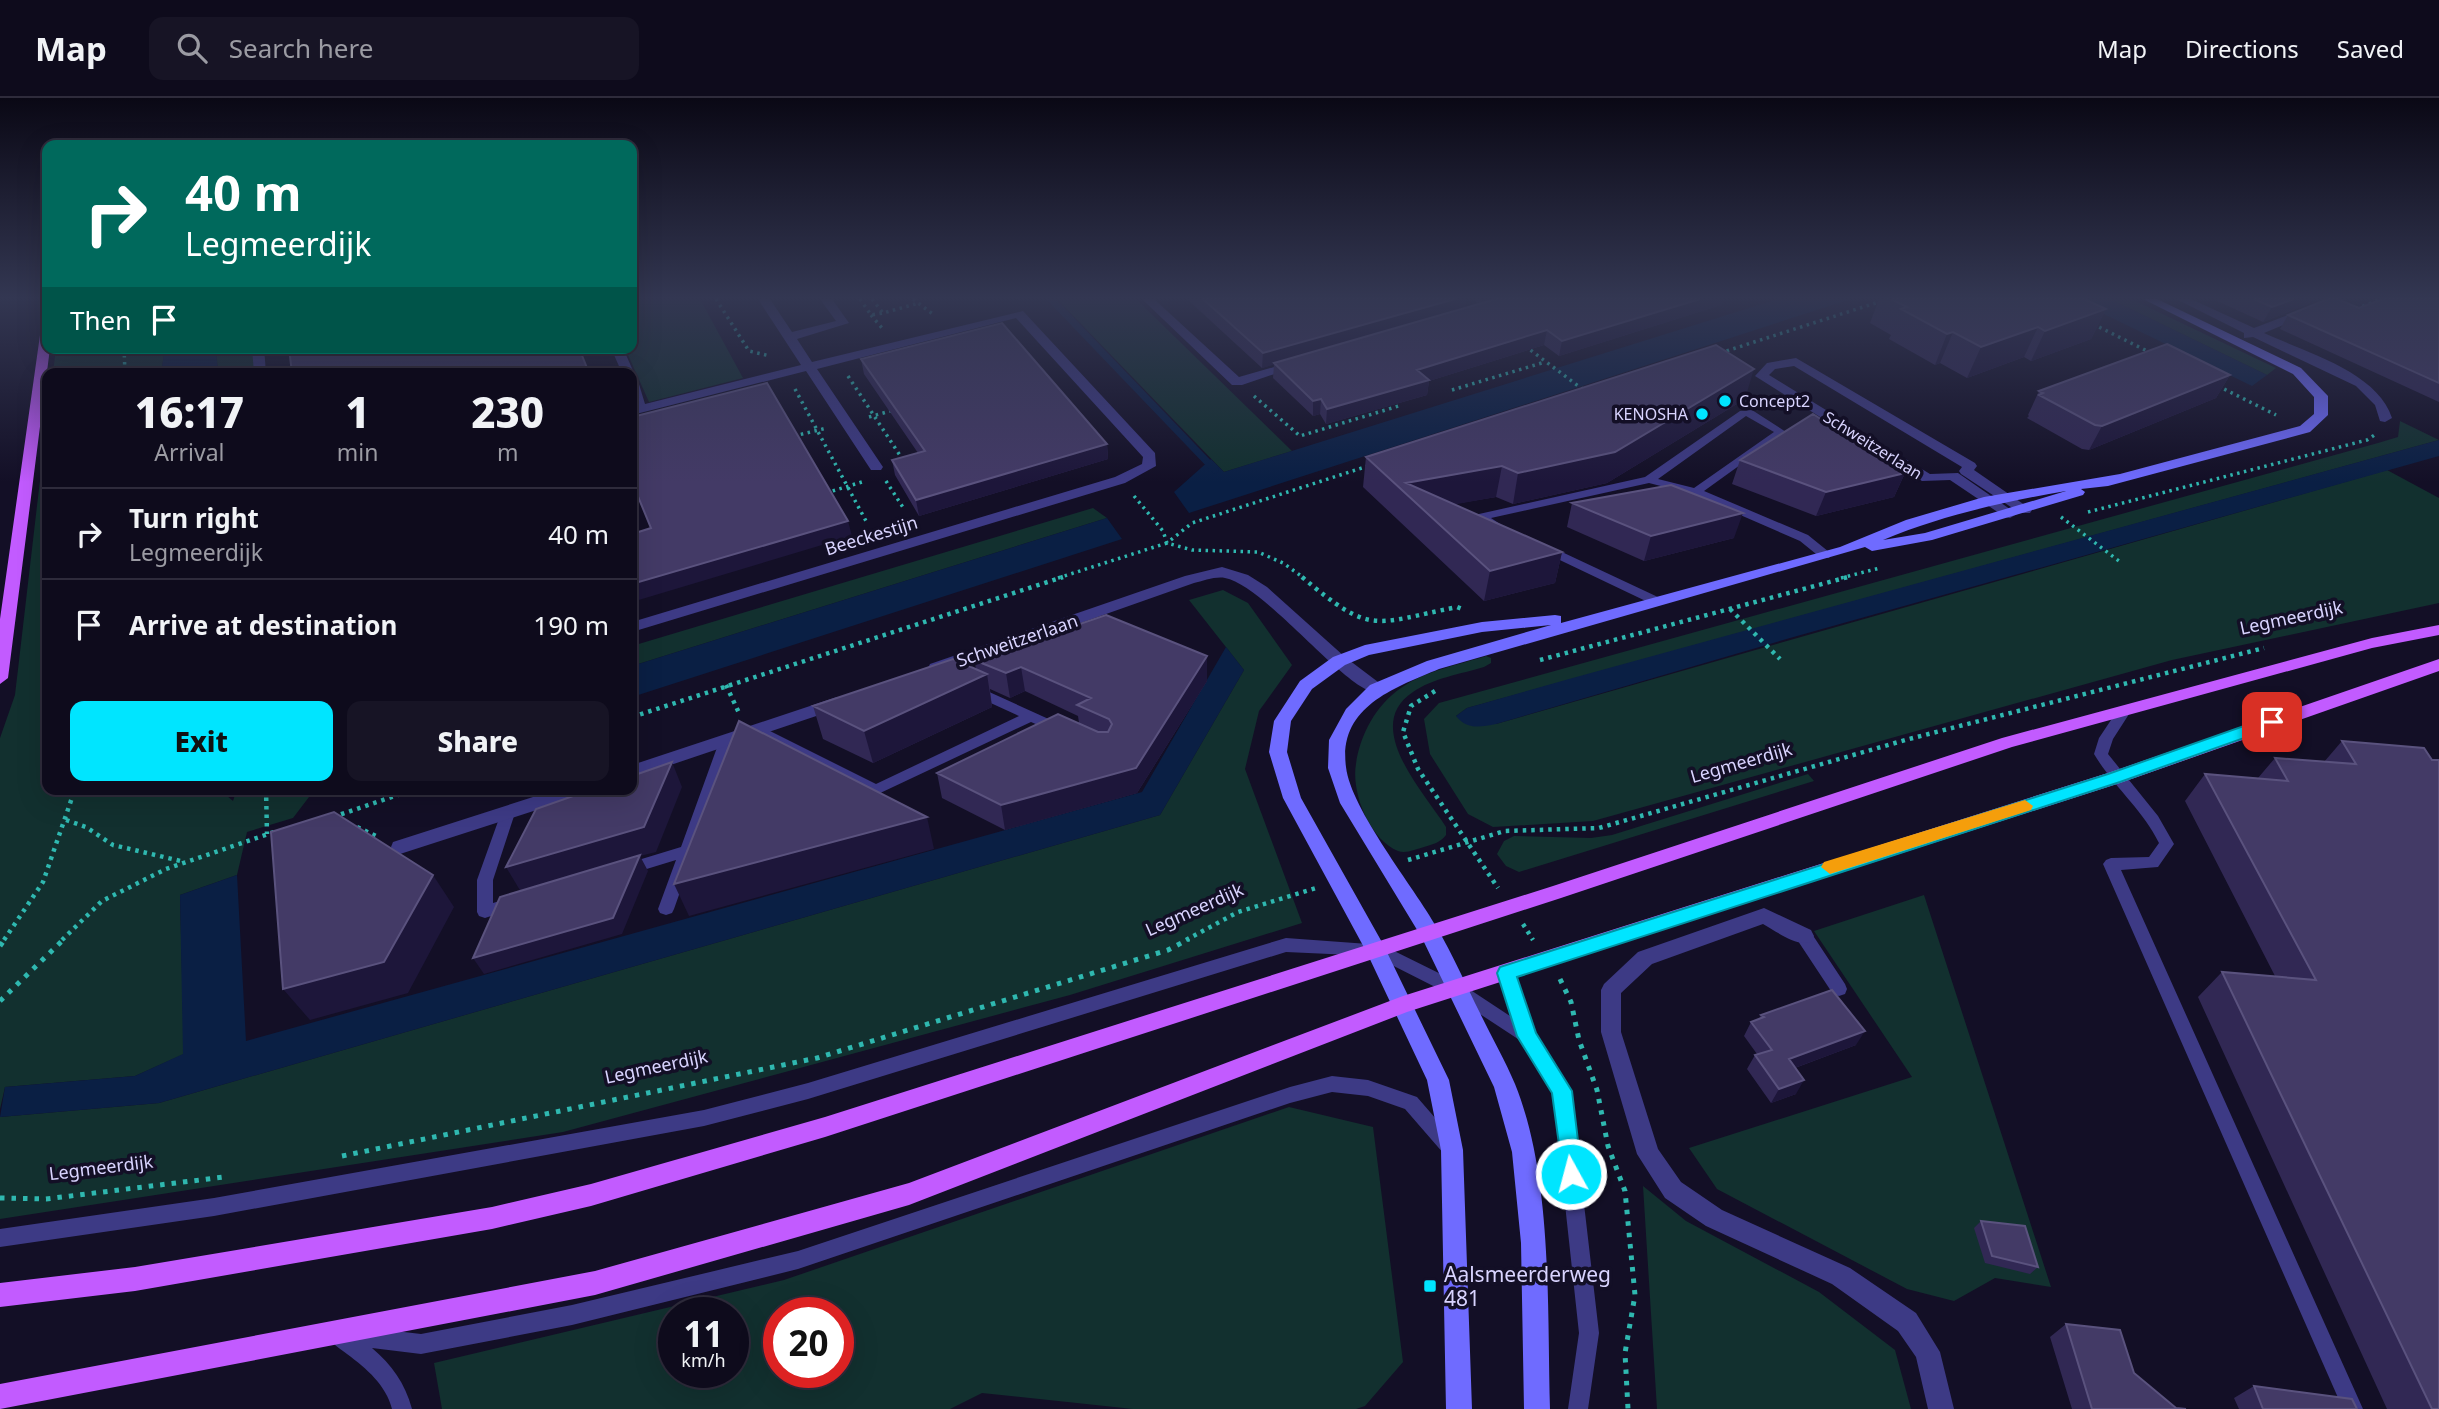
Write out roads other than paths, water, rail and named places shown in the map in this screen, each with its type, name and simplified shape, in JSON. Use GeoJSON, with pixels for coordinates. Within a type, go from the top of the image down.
{"type":"FeatureCollection","features":[{"type":"Feature","properties":{"kind":"main road"},"geometry":{"type":"LineString","coordinates":[[0,678],[13,599],[13,570],[42,360]]}},
{"type":"Feature","properties":{"kind":"main road"},"geometry":{"type":"LineString","coordinates":[[0,588],[13,570]]}},
{"type":"Feature","properties":{"kind":"main road"},"geometry":{"type":"LineString","coordinates":[[0,1295],[135,1279],[492,1218],[591,1195],[825,1127],[1511,907],[2008,743],[2372,643],[2439,630]]}},
{"type":"Feature","properties":{"kind":"main road"},"geometry":{"type":"LineString","coordinates":[[0,1397],[337,1335],[595,1283],[909,1194],[1403,1004],[1457,990],[1546,959],[2114,778],[2439,665]]}},
{"type":"Feature","properties":{"kind":"street"},"geometry":{"type":"LineString","coordinates":[[806,360],[879,472]]}},
{"type":"Feature","properties":{"kind":"street","name":"Beeckestijn"},"geometry":{"type":"LineString","coordinates":[[809,365],[828,360]]}},
{"type":"Feature","properties":{"kind":"street","name":"Beeckestijn"},"geometry":{"type":"LineString","coordinates":[[637,625],[1120,480],[1149,466],[1150,456],[1062,360]]}},
{"type":"Feature","properties":{"kind":"street"},"geometry":{"type":"LineString","coordinates":[[1214,360],[1237,382],[1310,360]]}},
{"type":"Feature","properties":{"kind":"street"},"geometry":{"type":"LineString","coordinates":[[1537,1409],[1533,1243],[1523,1152],[1504,1086],[1430,933],[1349,803],[1337,768],[1338,740],[1352,713],[1376,689],[1433,665],[1600,616],[1844,550],[1927,537],[2025,510],[2118,478],[2305,429],[2321,415],[2321,396],[2297,371],[2275,360]]}},
{"type":"Feature","properties":{"kind":"street"},"geometry":{"type":"LineString","coordinates":[[2314,360],[2361,383],[2381,404],[2385,418]]}},
{"type":"Feature","properties":{"kind":"street","name":"Schweitzerlaan"},"geometry":{"type":"LineString","coordinates":[[1960,473],[1970,466],[1796,362],[1771,366],[1761,376],[1927,478],[1960,473],[2007,497],[2025,510]]}},
{"type":"Feature","properties":{"kind":"street"},"geometry":{"type":"LineString","coordinates":[[637,410],[809,365]]}},
{"type":"Feature","properties":{"kind":"street","name":"Schweitzerlaan"},"geometry":{"type":"LineString","coordinates":[[1960,473],[1989,500],[2010,514]]}},
{"type":"Feature","properties":{"kind":"street"},"geometry":{"type":"LineString","coordinates":[[1844,550],[1911,523],[1989,500],[2118,478]]}},
{"type":"Feature","properties":{"kind":"street","name":"Schweitzerlaan"},"geometry":{"type":"LineString","coordinates":[[924,673],[1190,579],[1222,572],[1244,578],[1262,590],[1339,660],[1376,689]]}},
{"type":"Feature","properties":{"kind":"street"},"geometry":{"type":"LineString","coordinates":[[1459,1409],[1452,1150],[1438,1080],[1376,950],[1292,798],[1278,752],[1283,721],[1306,685],[1339,660],[1365,650],[1482,627],[1600,616]]}},
{"type":"Feature","properties":{"kind":"street"},"geometry":{"type":"LineString","coordinates":[[637,770],[852,698]]}},
{"type":"Feature","properties":{"kind":"street"},"geometry":{"type":"LineString","coordinates":[[400,847],[562,795]]}},
{"type":"Feature","properties":{"kind":"street"},"geometry":{"type":"LineString","coordinates":[[1804,936],[1764,916],[1645,958],[1611,990],[1611,1032],[1648,1154],[1673,1190],[1714,1218],[1840,1276],[1907,1322],[1927,1352],[1941,1409]]}},
{"type":"Feature","properties":{"kind":"lane"},"geometry":{"type":"LineString","coordinates":[[1502,528],[1479,517],[1649,480],[1744,413],[1752,413],[1781,432],[1696,492]]}},
{"type":"Feature","properties":{"kind":"lane"},"geometry":{"type":"LineString","coordinates":[[1649,480],[1696,492],[1804,538],[1825,555]]}},
{"type":"Feature","properties":{"kind":"lane"},"geometry":{"type":"LineString","coordinates":[[1538,545],[1656,601]]}},
{"type":"Feature","properties":{"kind":"lane"},"geometry":{"type":"LineString","coordinates":[[924,673],[962,685],[1068,733]]}},
{"type":"Feature","properties":{"kind":"lane"},"geometry":{"type":"LineString","coordinates":[[2124,711],[2106,738],[2101,754],[2114,778],[2158,822],[2167,844],[2153,863],[2111,864],[2353,1409]]}},
{"type":"Feature","properties":{"kind":"lane"},"geometry":{"type":"LineString","coordinates":[[754,732],[876,790],[1031,716]]}},
{"type":"Feature","properties":{"kind":"lane"},"geometry":{"type":"LineString","coordinates":[[666,909],[726,742]]}},
{"type":"Feature","properties":{"kind":"lane"},"geometry":{"type":"LineString","coordinates":[[508,813],[485,880],[485,912],[523,900]]}},
{"type":"Feature","properties":{"kind":"lane"},"geometry":{"type":"LineString","coordinates":[[611,874],[686,852]]}},
{"type":"Feature","properties":{"kind":"lane"},"geometry":{"type":"LineString","coordinates":[[1804,936],[1839,989]]}},
{"type":"Feature","properties":{"kind":"lane"},"geometry":{"type":"LineString","coordinates":[[0,1238],[214,1207],[704,1118],[808,1091],[1286,945],[1376,950],[1457,990],[1527,1036]]}},
{"type":"Feature","properties":{"kind":"lane"},"geometry":{"type":"LineString","coordinates":[[1506,973],[1527,1036],[1562,1091],[1589,1333],[1578,1409]]}},
{"type":"Feature","properties":{"kind":"lane"},"geometry":{"type":"LineString","coordinates":[[337,1335],[421,1344],[572,1315],[798,1260],[1290,1095],[1332,1084],[1368,1088],[1412,1103],[1452,1150]]}},
{"type":"Feature","properties":{"kind":"lane"},"geometry":{"type":"LineString","coordinates":[[337,1335],[378,1366],[400,1393],[402,1409]]}},
{"type":"Feature","properties":{"kind":"water"},"geometry":{"type":"Polygon","coordinates":[[[163,360],[217,360],[218,368],[162,368],[163,360]]]}},
{"type":"Feature","properties":{"kind":"water"},"geometry":{"type":"Polygon","coordinates":[[[1582,360],[1662,360],[1189,513],[1174,492],[1211,459],[1224,472],[1582,360]]]}},
{"type":"Feature","properties":{"kind":"water"},"geometry":{"type":"Polygon","coordinates":[[[2199,360],[2236,360],[2267,375],[2252,386],[2199,360]]]}},
{"type":"Feature","properties":{"kind":"water"},"geometry":{"type":"Polygon","coordinates":[[[2439,440],[2439,456],[1790,638],[1496,724],[1469,725],[1456,716],[1467,708],[1569,679],[2439,440]]]}},
{"type":"Feature","properties":{"kind":"water"},"geometry":{"type":"Polygon","coordinates":[[[1107,518],[1122,539],[637,695],[637,664],[1107,518]]]}},
{"type":"Feature","properties":{"kind":"water"},"geometry":{"type":"Polygon","coordinates":[[[1226,647],[1244,670],[1160,815],[159,1103],[0,1117],[5,1087],[135,1076],[183,1054],[180,895],[237,875],[246,1041],[1142,792],[1226,647]]]}},
{"type":"Feature","properties":{"kind":"waterway"},"geometry":{"type":"LineString","coordinates":[[1110,360],[1215,470]]}},
{"type":"Feature","properties":{"kind":"place","name":"Concept2"},"geometry":{"type":"Point","coordinates":[1725,401]}},
{"type":"Feature","properties":{"kind":"place","name":"KENOSHA"},"geometry":{"type":"Point","coordinates":[1702,414]}},
{"type":"Feature","properties":{"kind":"place","name":"Aalsmeerderweg 481"},"geometry":{"type":"Point","coordinates":[1430,1286]}}]}
